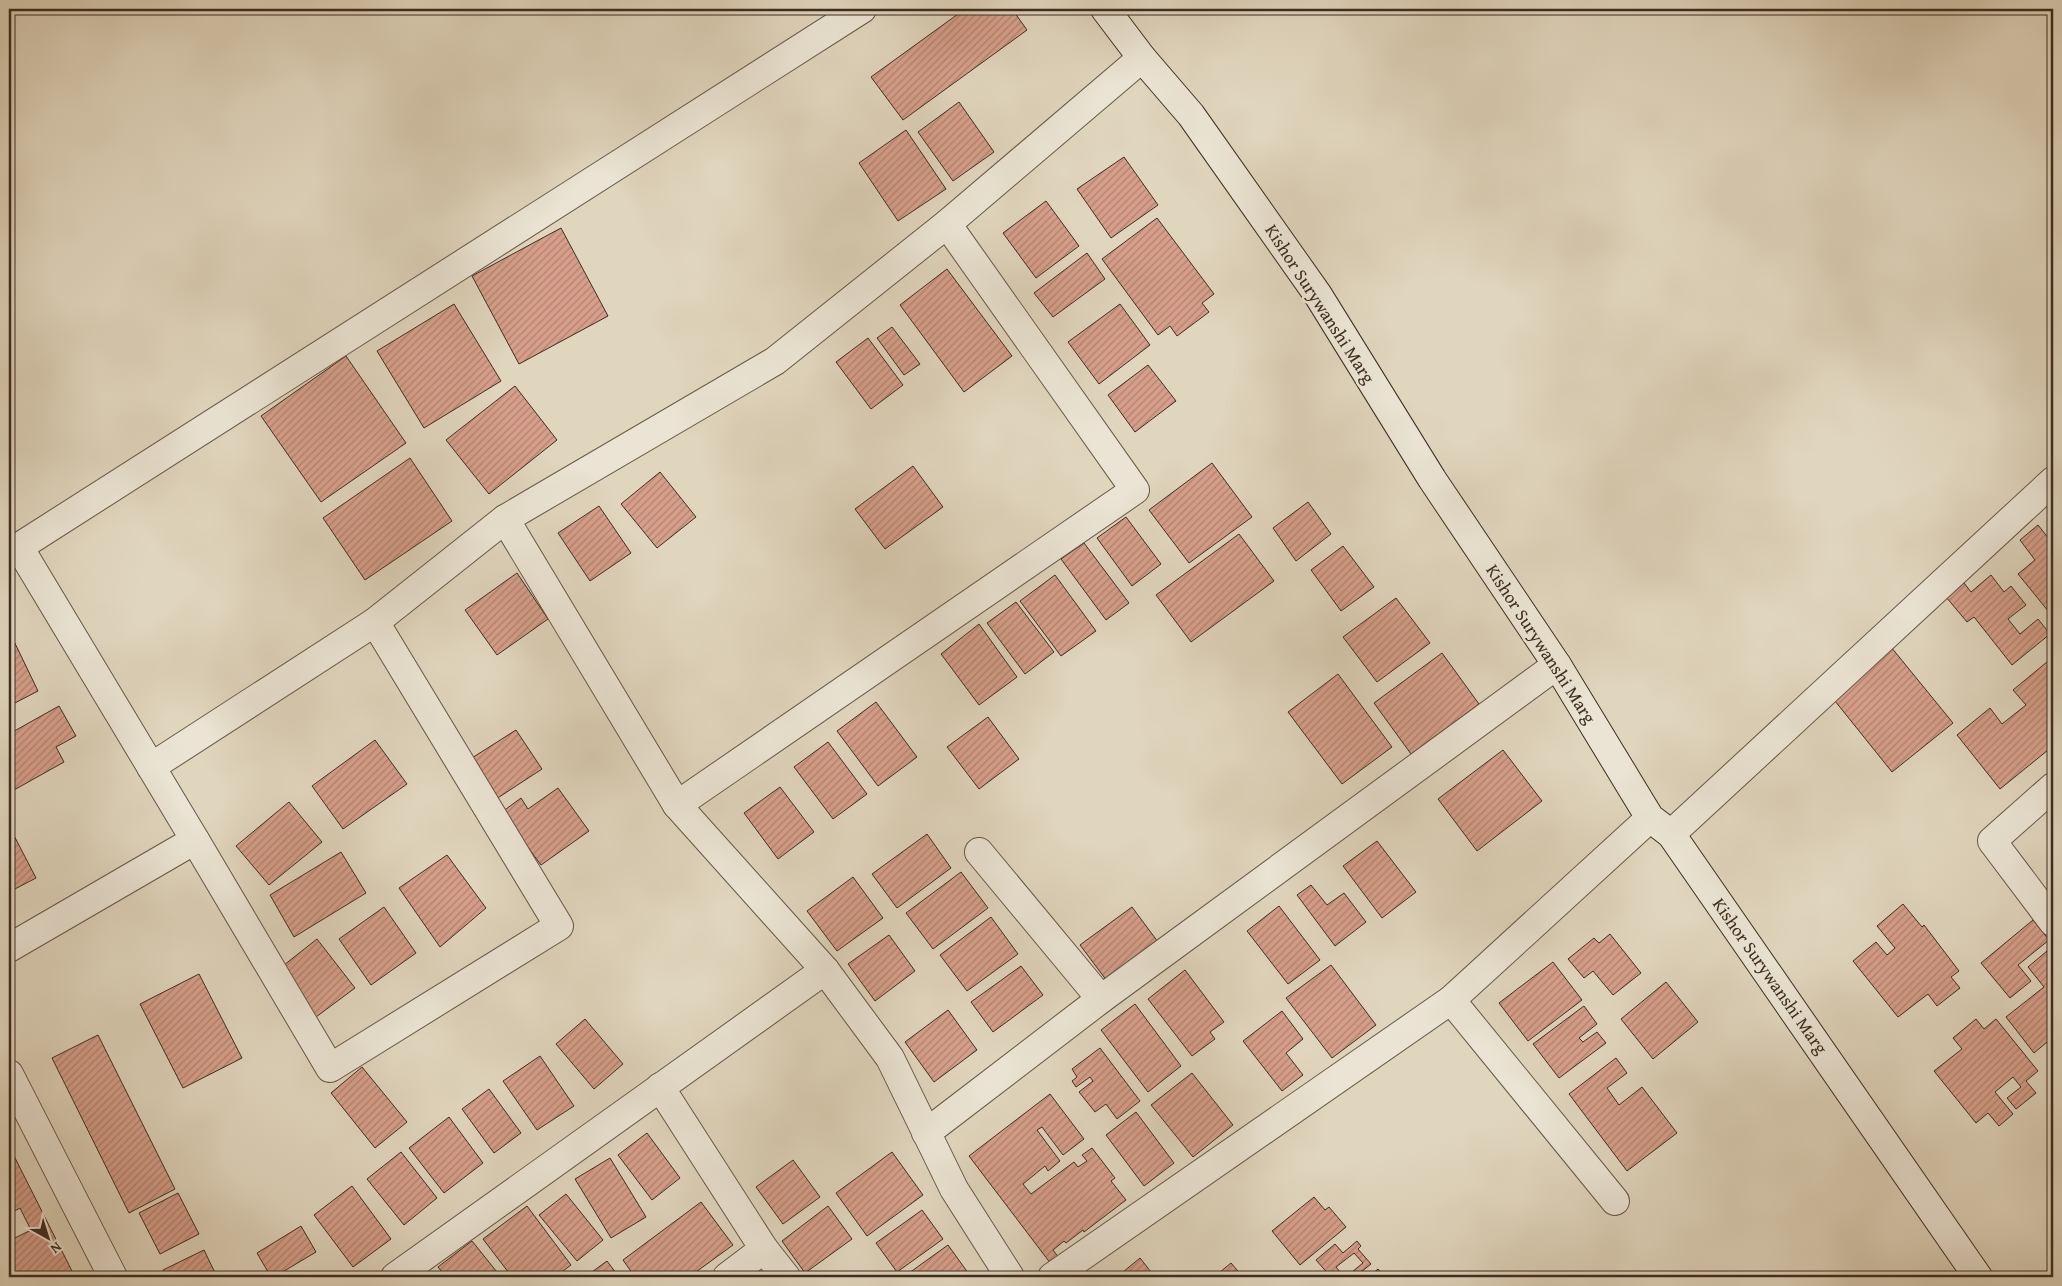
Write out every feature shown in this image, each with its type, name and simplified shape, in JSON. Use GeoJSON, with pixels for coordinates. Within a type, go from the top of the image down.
{"type":"FeatureCollection","features":[{"type":"Feature","properties":{"kind":"street"},"geometry":{"type":"LineString","coordinates":[[375,622],[559,926],[330,1068],[196,840],[19,547],[862,9]]}},
{"type":"Feature","properties":{"kind":"street","name":"Kishor Surywanshi Marg"},"geometry":{"type":"LineString","coordinates":[[1105,9],[1142,58],[1191,115],[1318,295],[1432,479],[1557,665],[1650,818],[1671,834],[1978,1277]]}},
{"type":"Feature","properties":{"kind":"street"},"geometry":{"type":"LineString","coordinates":[[151,767],[375,622],[505,519],[776,361],[947,224],[1142,58]]}},
{"type":"Feature","properties":{"kind":"street"},"geometry":{"type":"LineString","coordinates":[[677,804],[1135,490],[947,224]]}},
{"type":"Feature","properties":{"kind":"street"},"geometry":{"type":"LineString","coordinates":[[1671,834],[2048,495]]}},
{"type":"Feature","properties":{"kind":"street"},"geometry":{"type":"LineString","coordinates":[[505,519],[677,804],[825,970],[890,1058],[954,1189],[1010,1277]]}},
{"type":"Feature","properties":{"kind":"street"},"geometry":{"type":"LineString","coordinates":[[926,1133],[1101,999],[1557,665]]}},
{"type":"Feature","properties":{"kind":"street"},"geometry":{"type":"LineString","coordinates":[[2053,787],[1992,841],[2053,922]]}},
{"type":"Feature","properties":{"kind":"street"},"geometry":{"type":"LineString","coordinates":[[1052,1277],[1451,1000],[1650,818]]}},
{"type":"Feature","properties":{"kind":"street"},"geometry":{"type":"LineString","coordinates":[[9,948],[196,840]]}},
{"type":"Feature","properties":{"kind":"street"},"geometry":{"type":"LineString","coordinates":[[978,852],[1101,999]]}},
{"type":"Feature","properties":{"kind":"street"},"geometry":{"type":"LineString","coordinates":[[395,1277],[825,970]]}},
{"type":"Feature","properties":{"kind":"street"},"geometry":{"type":"LineString","coordinates":[[1451,1000],[1615,1201]]}},
{"type":"Feature","properties":{"kind":"street"},"geometry":{"type":"LineString","coordinates":[[9,1074],[113,1277]]}},
{"type":"Feature","properties":{"kind":"street"},"geometry":{"type":"LineString","coordinates":[[660,1087],[764,1249],[786,1277]]}},
{"type":"Feature","properties":{"kind":"street"},"geometry":{"type":"LineString","coordinates":[[727,1277],[764,1249]]}},
{"type":"Feature","properties":{"kind":"building"},"geometry":{"type":"Polygon","coordinates":[[[965,9],[1012,9],[1027,30],[903,120],[871,77],[965,9]]]}},
{"type":"Feature","properties":{"kind":"building"},"geometry":{"type":"Polygon","coordinates":[[[959,102],[994,152],[953,181],[918,132],[959,102]]]}},
{"type":"Feature","properties":{"kind":"building"},"geometry":{"type":"Polygon","coordinates":[[[906,130],[946,189],[898,221],[859,163],[906,130]]]}},
{"type":"Feature","properties":{"kind":"building"},"geometry":{"type":"Polygon","coordinates":[[[1124,157],[1158,205],[1111,238],[1077,189],[1124,157]]]}},
{"type":"Feature","properties":{"kind":"building"},"geometry":{"type":"Polygon","coordinates":[[[1046,201],[1079,246],[1036,278],[1003,233],[1046,201]]]}},
{"type":"Feature","properties":{"kind":"building"},"geometry":{"type":"Polygon","coordinates":[[[1157,218],[1214,294],[1202,303],[1209,312],[1177,336],[1170,326],[1158,335],[1102,259],[1157,218]]]}},
{"type":"Feature","properties":{"kind":"building"},"geometry":{"type":"Polygon","coordinates":[[[561,228],[608,316],[519,364],[472,276],[561,228]]]}},
{"type":"Feature","properties":{"kind":"building"},"geometry":{"type":"Polygon","coordinates":[[[1087,253],[1105,279],[1053,317],[1034,293],[1087,253]]]}},
{"type":"Feature","properties":{"kind":"building"},"geometry":{"type":"Polygon","coordinates":[[[947,269],[1012,356],[964,392],[900,305],[947,269]]]}},
{"type":"Feature","properties":{"kind":"building"},"geometry":{"type":"Polygon","coordinates":[[[454,304],[501,381],[424,428],[377,351],[454,304]]]}},
{"type":"Feature","properties":{"kind":"building"},"geometry":{"type":"Polygon","coordinates":[[[1120,304],[1150,345],[1099,384],[1068,342],[1120,304]]]}},
{"type":"Feature","properties":{"kind":"building"},"geometry":{"type":"Polygon","coordinates":[[[892,327],[920,364],[904,375],[877,338],[892,327]]]}},
{"type":"Feature","properties":{"kind":"building"},"geometry":{"type":"Polygon","coordinates":[[[868,338],[903,385],[871,409],[836,362],[868,338]]]}},
{"type":"Feature","properties":{"kind":"building"},"geometry":{"type":"Polygon","coordinates":[[[346,356],[406,443],[321,502],[261,416],[346,356]]]}},
{"type":"Feature","properties":{"kind":"building"},"geometry":{"type":"Polygon","coordinates":[[[1148,365],[1176,401],[1135,432],[1108,395],[1148,365]]]}},
{"type":"Feature","properties":{"kind":"building"},"geometry":{"type":"Polygon","coordinates":[[[515,386],[557,440],[489,494],[446,440],[515,386]]]}},
{"type":"Feature","properties":{"kind":"building"},"geometry":{"type":"Polygon","coordinates":[[[410,458],[452,521],[365,580],[323,518],[410,458]]]}},
{"type":"Feature","properties":{"kind":"building"},"geometry":{"type":"Polygon","coordinates":[[[1212,463],[1252,517],[1189,563],[1149,510],[1212,463]]]}},
{"type":"Feature","properties":{"kind":"building"},"geometry":{"type":"Polygon","coordinates":[[[913,466],[943,507],[885,549],[855,509],[913,466]]]}},
{"type":"Feature","properties":{"kind":"building"},"geometry":{"type":"Polygon","coordinates":[[[660,472],[696,517],[657,548],[621,504],[660,472]]]}},
{"type":"Feature","properties":{"kind":"building"},"geometry":{"type":"Polygon","coordinates":[[[1308,502],[1331,534],[1296,561],[1273,528],[1308,502]]]}},
{"type":"Feature","properties":{"kind":"building"},"geometry":{"type":"Polygon","coordinates":[[[599,506],[631,553],[590,581],[558,533],[599,506]]]}},
{"type":"Feature","properties":{"kind":"building"},"geometry":{"type":"Polygon","coordinates":[[[1126,517],[1161,564],[1132,586],[1097,538],[1126,517]]]}},
{"type":"Feature","properties":{"kind":"building"},"geometry":{"type":"Polygon","coordinates":[[[2038,525],[2053,544],[2053,617],[2018,574],[2035,560],[2020,540],[2038,525]]]}},
{"type":"Feature","properties":{"kind":"building"},"geometry":{"type":"Polygon","coordinates":[[[1239,534],[1274,581],[1191,642],[1156,595],[1239,534]]]}},
{"type":"Feature","properties":{"kind":"building"},"geometry":{"type":"Polygon","coordinates":[[[1084,543],[1129,603],[1106,620],[1061,559],[1084,543]]]}},
{"type":"Feature","properties":{"kind":"building"},"geometry":{"type":"Polygon","coordinates":[[[1343,546],[1374,587],[1341,611],[1311,570],[1343,546]]]}},
{"type":"Feature","properties":{"kind":"building"},"geometry":{"type":"Polygon","coordinates":[[[517,573],[548,619],[497,655],[465,610],[517,573]]]}},
{"type":"Feature","properties":{"kind":"building"},"geometry":{"type":"Polygon","coordinates":[[[1055,575],[1096,631],[1061,656],[1020,601],[1055,575]]]}},
{"type":"Feature","properties":{"kind":"building"},"geometry":{"type":"Polygon","coordinates":[[[1991,575],[2004,592],[2011,586],[2026,605],[2008,619],[2020,634],[2038,619],[2050,634],[2012,665],[1974,617],[1967,622],[1946,597],[1964,583],[1971,592],[1991,575]]]}},
{"type":"Feature","properties":{"kind":"building"},"geometry":{"type":"Polygon","coordinates":[[[1396,598],[1430,643],[1377,682],[1343,637],[1396,598]]]}},
{"type":"Feature","properties":{"kind":"building"},"geometry":{"type":"Polygon","coordinates":[[[1016,602],[1054,652],[1025,674],[987,623],[1016,602]]]}},
{"type":"Feature","properties":{"kind":"building"},"geometry":{"type":"Polygon","coordinates":[[[979,624],[1017,677],[979,705],[941,654],[979,624]]]}},
{"type":"Feature","properties":{"kind":"building"},"geometry":{"type":"Polygon","coordinates":[[[9,631],[38,691],[9,706],[9,631]]]}},
{"type":"Feature","properties":{"kind":"building"},"geometry":{"type":"Polygon","coordinates":[[[1891,647],[1953,723],[1892,772],[1831,696],[1891,647]]]}},
{"type":"Feature","properties":{"kind":"building"},"geometry":{"type":"Polygon","coordinates":[[[1442,653],[1479,704],[1411,754],[1374,703],[1442,653]]]}},
{"type":"Feature","properties":{"kind":"building"},"geometry":{"type":"Polygon","coordinates":[[[2053,657],[2053,746],[2000,789],[1957,735],[1990,708],[2002,724],[2026,705],[2013,690],[2053,657]]]}},
{"type":"Feature","properties":{"kind":"building"},"geometry":{"type":"Polygon","coordinates":[[[1338,674],[1392,747],[1342,784],[1288,712],[1338,674]]]}},
{"type":"Feature","properties":{"kind":"building"},"geometry":{"type":"Polygon","coordinates":[[[876,702],[917,757],[878,786],[837,731],[876,702]]]}},
{"type":"Feature","properties":{"kind":"building"},"geometry":{"type":"Polygon","coordinates":[[[59,706],[76,736],[56,747],[64,762],[14,790],[9,781],[9,734],[59,706]]]}},
{"type":"Feature","properties":{"kind":"building"},"geometry":{"type":"Polygon","coordinates":[[[988,717],[1019,759],[979,789],[947,747],[988,717]]]}},
{"type":"Feature","properties":{"kind":"building"},"geometry":{"type":"Polygon","coordinates":[[[516,730],[542,769],[490,803],[464,763],[516,730]]]}},
{"type":"Feature","properties":{"kind":"building"},"geometry":{"type":"Polygon","coordinates":[[[375,740],[407,784],[343,829],[312,786],[375,740]]]}},
{"type":"Feature","properties":{"kind":"building"},"geometry":{"type":"Polygon","coordinates":[[[828,742],[867,794],[833,819],[794,767],[828,742]]]}},
{"type":"Feature","properties":{"kind":"building"},"geometry":{"type":"Polygon","coordinates":[[[1503,750],[1542,801],[1477,851],[1438,799],[1503,750]]]}},
{"type":"Feature","properties":{"kind":"building"},"geometry":{"type":"Polygon","coordinates":[[[780,787],[814,832],[778,859],[744,813],[780,787]]]}},
{"type":"Feature","properties":{"kind":"building"},"geometry":{"type":"Polygon","coordinates":[[[558,788],[589,831],[541,865],[502,812],[521,798],[528,809],[558,788]]]}},
{"type":"Feature","properties":{"kind":"building"},"geometry":{"type":"Polygon","coordinates":[[[289,802],[322,842],[269,885],[236,846],[289,802]]]}},
{"type":"Feature","properties":{"kind":"building"},"geometry":{"type":"Polygon","coordinates":[[[9,826],[36,878],[9,892],[9,826]]]}},
{"type":"Feature","properties":{"kind":"building"},"geometry":{"type":"Polygon","coordinates":[[[927,834],[951,868],[897,908],[872,874],[927,834]]]}},
{"type":"Feature","properties":{"kind":"building"},"geometry":{"type":"Polygon","coordinates":[[[1377,841],[1416,892],[1382,918],[1343,866],[1377,841]]]}},
{"type":"Feature","properties":{"kind":"building"},"geometry":{"type":"Polygon","coordinates":[[[341,852],[366,893],[294,937],[270,895],[341,852]]]}},
{"type":"Feature","properties":{"kind":"building"},"geometry":{"type":"Polygon","coordinates":[[[447,855],[486,908],[440,947],[399,888],[447,855]]]}},
{"type":"Feature","properties":{"kind":"building"},"geometry":{"type":"Polygon","coordinates":[[[961,872],[988,908],[933,949],[906,913],[961,872]]]}},
{"type":"Feature","properties":{"kind":"building"},"geometry":{"type":"Polygon","coordinates":[[[853,877],[883,918],[837,951],[807,911],[853,877]]]}},
{"type":"Feature","properties":{"kind":"building"},"geometry":{"type":"Polygon","coordinates":[[[1311,885],[1327,905],[1344,893],[1366,922],[1335,946],[1297,895],[1311,885]]]}},
{"type":"Feature","properties":{"kind":"building"},"geometry":{"type":"Polygon","coordinates":[[[1903,904],[1922,927],[1924,925],[1959,971],[1951,977],[1960,988],[1937,1006],[1928,994],[1898,1017],[1853,961],[1876,942],[1887,955],[1895,948],[1877,926],[1903,904]]]}},
{"type":"Feature","properties":{"kind":"building"},"geometry":{"type":"Polygon","coordinates":[[[1279,906],[1320,960],[1288,984],[1247,931],[1279,906]]]}},
{"type":"Feature","properties":{"kind":"building"},"geometry":{"type":"Polygon","coordinates":[[[384,907],[416,953],[371,985],[339,939],[384,907]]]}},
{"type":"Feature","properties":{"kind":"building"},"geometry":{"type":"Polygon","coordinates":[[[1132,907],[1158,942],[1107,981],[1080,945],[1132,907]]]}},
{"type":"Feature","properties":{"kind":"building"},"geometry":{"type":"Polygon","coordinates":[[[991,917],[1018,954],[967,991],[940,955],[991,917]]]}},
{"type":"Feature","properties":{"kind":"building"},"geometry":{"type":"Polygon","coordinates":[[[2033,920],[2049,940],[2018,965],[2031,981],[2010,998],[1981,963],[2033,920]]]}},
{"type":"Feature","properties":{"kind":"building"},"geometry":{"type":"Polygon","coordinates":[[[1610,934],[1641,973],[1613,995],[1593,971],[1584,978],[1568,959],[1594,938],[1599,943],[1610,934]]]}},
{"type":"Feature","properties":{"kind":"building"},"geometry":{"type":"Polygon","coordinates":[[[889,935],[915,971],[875,1001],[848,964],[889,935]]]}},
{"type":"Feature","properties":{"kind":"building"},"geometry":{"type":"Polygon","coordinates":[[[317,939],[355,988],[316,1017],[279,969],[317,939]]]}},
{"type":"Feature","properties":{"kind":"building"},"geometry":{"type":"Polygon","coordinates":[[[2053,946],[2053,1037],[2034,1053],[2006,1017],[2044,987],[2028,967],[2053,946]]]}},
{"type":"Feature","properties":{"kind":"building"},"geometry":{"type":"Polygon","coordinates":[[[1553,962],[1582,1000],[1528,1041],[1499,1003],[1553,962]]]}},
{"type":"Feature","properties":{"kind":"building"},"geometry":{"type":"Polygon","coordinates":[[[1331,965],[1376,1025],[1332,1058],[1286,998],[1331,965]]]}},
{"type":"Feature","properties":{"kind":"building"},"geometry":{"type":"Polygon","coordinates":[[[1021,966],[1043,995],[993,1032],[971,1002],[1021,966]]]}},
{"type":"Feature","properties":{"kind":"building"},"geometry":{"type":"Polygon","coordinates":[[[1185,970],[1224,1022],[1210,1032],[1215,1039],[1192,1056],[1148,999],[1185,970]]]}},
{"type":"Feature","properties":{"kind":"building"},"geometry":{"type":"Polygon","coordinates":[[[199,974],[242,1058],[183,1088],[140,1004],[199,974]]]}},
{"type":"Feature","properties":{"kind":"building"},"geometry":{"type":"Polygon","coordinates":[[[1666,982],[1698,1022],[1653,1059],[1621,1019],[1666,982]]]}},
{"type":"Feature","properties":{"kind":"building"},"geometry":{"type":"Polygon","coordinates":[[[1135,1004],[1181,1066],[1148,1092],[1101,1030],[1135,1004]]]}},
{"type":"Feature","properties":{"kind":"building"},"geometry":{"type":"Polygon","coordinates":[[[1584,1006],[1597,1024],[1579,1038],[1583,1042],[1597,1032],[1606,1043],[1559,1078],[1533,1044],[1584,1006]]]}},
{"type":"Feature","properties":{"kind":"building"},"geometry":{"type":"Polygon","coordinates":[[[948,1010],[977,1050],[934,1082],[905,1042],[948,1010]]]}},
{"type":"Feature","properties":{"kind":"building"},"geometry":{"type":"Polygon","coordinates":[[[1282,1011],[1303,1039],[1286,1053],[1303,1075],[1282,1091],[1243,1041],[1282,1011]]]}},
{"type":"Feature","properties":{"kind":"building"},"geometry":{"type":"Polygon","coordinates":[[[585,1019],[623,1064],[594,1089],[556,1044],[585,1019]]]}},
{"type":"Feature","properties":{"kind":"building"},"geometry":{"type":"Polygon","coordinates":[[[1976,1019],[1984,1029],[1996,1019],[2038,1071],[2026,1081],[2036,1093],[2016,1109],[2007,1098],[2021,1087],[2013,1077],[1995,1092],[2013,1114],[1999,1126],[1988,1113],[1976,1123],[1934,1071],[1962,1049],[1953,1038],[1976,1019]]]}},
{"type":"Feature","properties":{"kind":"building"},"geometry":{"type":"Polygon","coordinates":[[[98,1035],[175,1189],[129,1213],[52,1058],[98,1035]]]}},
{"type":"Feature","properties":{"kind":"building"},"geometry":{"type":"Polygon","coordinates":[[[1100,1048],[1140,1101],[1117,1119],[1106,1104],[1095,1112],[1079,1092],[1093,1081],[1090,1077],[1076,1087],[1072,1081],[1077,1077],[1072,1069],[1100,1048]]]}},
{"type":"Feature","properties":{"kind":"building"},"geometry":{"type":"Polygon","coordinates":[[[540,1056],[574,1106],[537,1130],[503,1081],[540,1056]]]}},
{"type":"Feature","properties":{"kind":"building"},"geometry":{"type":"Polygon","coordinates":[[[1616,1058],[1627,1073],[1607,1088],[1619,1105],[1642,1087],[1677,1133],[1627,1171],[1569,1094],[1616,1058]]]}},
{"type":"Feature","properties":{"kind":"building"},"geometry":{"type":"Polygon","coordinates":[[[362,1067],[407,1122],[375,1148],[331,1093],[362,1067]]]}},
{"type":"Feature","properties":{"kind":"building"},"geometry":{"type":"Polygon","coordinates":[[[1192,1073],[1233,1125],[1193,1157],[1151,1105],[1192,1073]]]}},
{"type":"Feature","properties":{"kind":"building"},"geometry":{"type":"Polygon","coordinates":[[[489,1089],[521,1133],[494,1153],[462,1109],[489,1089]]]}},
{"type":"Feature","properties":{"kind":"building"},"geometry":{"type":"Polygon","coordinates":[[[1050,1094],[1084,1139],[1063,1155],[1042,1127],[1037,1130],[1060,1161],[1048,1171],[1045,1166],[1023,1184],[1031,1194],[1074,1162],[1078,1167],[1087,1161],[1082,1155],[1092,1148],[1115,1178],[1111,1181],[1126,1200],[1084,1232],[1083,1230],[1066,1243],[1064,1241],[1053,1250],[1059,1258],[1051,1264],[969,1156],[1050,1094]]]}},
{"type":"Feature","properties":{"kind":"building"},"geometry":{"type":"Polygon","coordinates":[[[1136,1112],[1174,1163],[1144,1186],[1106,1135],[1136,1112]]]}},
{"type":"Feature","properties":{"kind":"building"},"geometry":{"type":"Polygon","coordinates":[[[449,1117],[483,1163],[444,1193],[409,1148],[449,1117]]]}},
{"type":"Feature","properties":{"kind":"building"},"geometry":{"type":"Polygon","coordinates":[[[647,1133],[680,1178],[652,1200],[618,1155],[647,1133]]]}},
{"type":"Feature","properties":{"kind":"building"},"geometry":{"type":"Polygon","coordinates":[[[9,1146],[75,1277],[9,1277],[9,1241],[31,1230],[20,1208],[9,1214],[9,1146]]]}},
{"type":"Feature","properties":{"kind":"building"},"geometry":{"type":"Polygon","coordinates":[[[401,1152],[437,1198],[404,1225],[367,1179],[401,1152]]]}},
{"type":"Feature","properties":{"kind":"building"},"geometry":{"type":"Polygon","coordinates":[[[892,1152],[923,1195],[867,1236],[836,1193],[892,1152]]]}},
{"type":"Feature","properties":{"kind":"building"},"geometry":{"type":"Polygon","coordinates":[[[610,1158],[646,1217],[611,1238],[575,1179],[610,1158]]]}},
{"type":"Feature","properties":{"kind":"building"},"geometry":{"type":"Polygon","coordinates":[[[793,1160],[820,1197],[783,1224],[756,1187],[793,1160]]]}},
{"type":"Feature","properties":{"kind":"building"},"geometry":{"type":"Polygon","coordinates":[[[352,1186],[391,1239],[353,1267],[314,1215],[352,1186]]]}},
{"type":"Feature","properties":{"kind":"building"},"geometry":{"type":"Polygon","coordinates":[[[178,1193],[199,1234],[160,1254],[139,1213],[178,1193]]]}},
{"type":"Feature","properties":{"kind":"building"},"geometry":{"type":"Polygon","coordinates":[[[566,1194],[603,1240],[577,1261],[539,1215],[566,1194]]]}},
{"type":"Feature","properties":{"kind":"building"},"geometry":{"type":"Polygon","coordinates":[[[1314,1197],[1325,1210],[1329,1207],[1346,1227],[1300,1265],[1272,1231],[1314,1197]]]}},
{"type":"Feature","properties":{"kind":"building"},"geometry":{"type":"Polygon","coordinates":[[[701,1202],[733,1245],[689,1277],[635,1277],[623,1260],[701,1202]]]}},
{"type":"Feature","properties":{"kind":"building"},"geometry":{"type":"Polygon","coordinates":[[[527,1206],[571,1265],[555,1277],[512,1277],[483,1239],[527,1206]]]}},
{"type":"Feature","properties":{"kind":"building"},"geometry":{"type":"Polygon","coordinates":[[[828,1206],[852,1239],[805,1273],[782,1241],[828,1206]]]}},
{"type":"Feature","properties":{"kind":"building"},"geometry":{"type":"Polygon","coordinates":[[[922,1210],[943,1239],[897,1272],[876,1243],[922,1210]]]}},
{"type":"Feature","properties":{"kind":"building"},"geometry":{"type":"Polygon","coordinates":[[[301,1226],[316,1252],[271,1277],[257,1253],[301,1226]]]}},
{"type":"Feature","properties":{"kind":"building"},"geometry":{"type":"Polygon","coordinates":[[[472,1241],[501,1277],[446,1277],[438,1267],[472,1241]]]}},
{"type":"Feature","properties":{"kind":"building"},"geometry":{"type":"Polygon","coordinates":[[[1357,1241],[1361,1246],[1358,1249],[1371,1264],[1357,1277],[1346,1277],[1363,1263],[1354,1253],[1336,1267],[1344,1277],[1331,1277],[1316,1260],[1335,1244],[1343,1253],[1357,1241]]]}},
{"type":"Feature","properties":{"kind":"building"},"geometry":{"type":"Polygon","coordinates":[[[948,1245],[971,1277],[912,1277],[909,1273],[948,1245]]]}},
{"type":"Feature","properties":{"kind":"building"},"geometry":{"type":"Polygon","coordinates":[[[204,1250],[217,1277],[167,1277],[163,1270],[204,1250]]]}},
{"type":"Feature","properties":{"kind":"building"},"geometry":{"type":"Polygon","coordinates":[[[1140,1258],[1155,1277],[1117,1277],[1140,1258]]]}},
{"type":"Feature","properties":{"kind":"building"},"geometry":{"type":"Polygon","coordinates":[[[607,1261],[619,1277],[585,1277],[607,1261]]]}},
{"type":"Feature","properties":{"kind":"building"},"geometry":{"type":"Polygon","coordinates":[[[1231,1263],[1243,1277],[1214,1277],[1231,1263]]]}},
{"type":"Feature","properties":{"kind":"building"},"geometry":{"type":"Polygon","coordinates":[[[1378,1269],[1385,1277],[1368,1277],[1378,1269]]]}}]}
